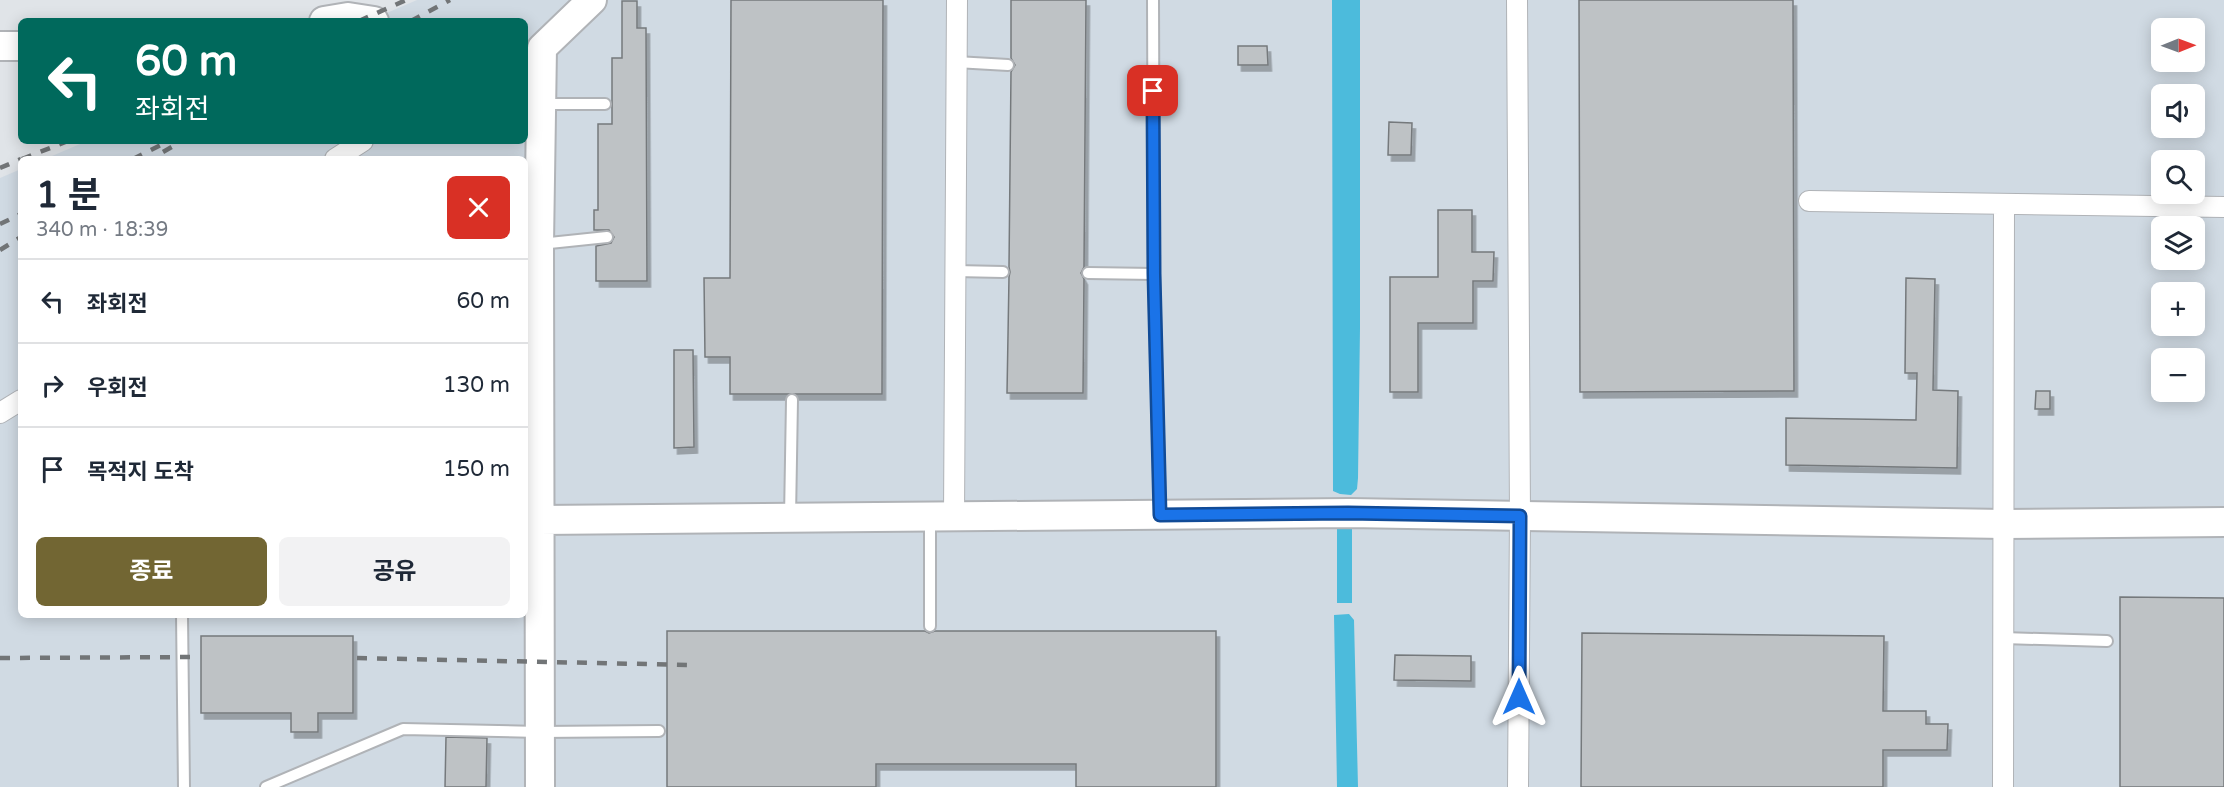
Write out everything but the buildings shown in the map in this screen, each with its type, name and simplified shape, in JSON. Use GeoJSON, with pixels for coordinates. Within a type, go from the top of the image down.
{"type":"FeatureCollection","features":[{"type":"Feature","properties":{"kind":"street"},"geometry":{"type":"LineString","coordinates":[[540,787],[540,732],[532,597],[540,520],[532,477],[541,104],[533,47],[592,0]]}},
{"type":"Feature","properties":{"kind":"street"},"geometry":{"type":"LineString","coordinates":[[942,517],[955,271],[957,0]]}},
{"type":"Feature","properties":{"kind":"street"},"geometry":{"type":"LineString","coordinates":[[1517,0],[1520,516],[1518,787]]}},
{"type":"Feature","properties":{"kind":"street"},"geometry":{"type":"LineString","coordinates":[[0,45],[18,46]]}},
{"type":"Feature","properties":{"kind":"street"},"geometry":{"type":"LineString","coordinates":[[340,156],[358,144]]}},
{"type":"Feature","properties":{"kind":"street"},"geometry":{"type":"LineString","coordinates":[[1809,201],[2224,207]]}},
{"type":"Feature","properties":{"kind":"street"},"geometry":{"type":"LineString","coordinates":[[2003,787],[2004,204]]}},
{"type":"Feature","properties":{"kind":"street"},"geometry":{"type":"LineString","coordinates":[[0,413],[18,402]]}},
{"type":"Feature","properties":{"kind":"street"},"geometry":{"type":"LineString","coordinates":[[540,520],[1348,513],[2004,524],[2224,522]]}},
{"type":"Feature","properties":{"kind":"lane"},"geometry":{"type":"LineString","coordinates":[[1153,0],[1154,274],[1160,515]]}},
{"type":"Feature","properties":{"kind":"lane"},"geometry":{"type":"LineString","coordinates":[[956,62],[1008,65]]}},
{"type":"Feature","properties":{"kind":"lane"},"geometry":{"type":"LineString","coordinates":[[541,104],[605,104]]}},
{"type":"Feature","properties":{"kind":"lane"},"geometry":{"type":"LineString","coordinates":[[539,244],[607,237]]}},
{"type":"Feature","properties":{"kind":"lane"},"geometry":{"type":"LineString","coordinates":[[955,271],[1003,273]]}},
{"type":"Feature","properties":{"kind":"lane"},"geometry":{"type":"LineString","coordinates":[[1088,273],[1154,274]]}},
{"type":"Feature","properties":{"kind":"lane"},"geometry":{"type":"LineString","coordinates":[[790,518],[792,400]]}},
{"type":"Feature","properties":{"kind":"lane"},"geometry":{"type":"LineString","coordinates":[[930,626],[942,517]]}},
{"type":"Feature","properties":{"kind":"lane"},"geometry":{"type":"LineString","coordinates":[[182,618],[184,787]]}},
{"type":"Feature","properties":{"kind":"lane"},"geometry":{"type":"LineString","coordinates":[[2003,638],[2107,641]]}},
{"type":"Feature","properties":{"kind":"lane"},"geometry":{"type":"LineString","coordinates":[[266,787],[403,729],[540,732],[659,731]]}},
{"type":"Feature","properties":{"kind":"shaded area"},"geometry":{"type":"Polygon","coordinates":[[[417,0],[2224,0],[2224,787],[0,787],[0,178],[18,170],[18,618],[528,618],[528,156],[52,156],[80,144],[528,144],[528,18],[375,18],[417,0]]]}},
{"type":"Feature","properties":{"kind":"water"},"geometry":{"type":"Polygon","coordinates":[[[1332,0],[1360,0],[1358,478],[1357,489],[1351,495],[1333,491],[1332,0]]]}},
{"type":"Feature","properties":{"kind":"water"},"geometry":{"type":"Polygon","coordinates":[[[1337,521],[1352,522],[1352,603],[1337,603],[1337,521]]]}},
{"type":"Feature","properties":{"kind":"water"},"geometry":{"type":"Polygon","coordinates":[[[1349,614],[1354,620],[1358,787],[1337,787],[1334,615],[1349,614]]]}},
{"type":"Feature","properties":{"kind":"railway"},"geometry":{"type":"LineString","coordinates":[[366,18],[406,0]]}},
{"type":"Feature","properties":{"kind":"railway"},"geometry":{"type":"LineString","coordinates":[[417,18],[450,0]]}},
{"type":"Feature","properties":{"kind":"railway"},"geometry":{"type":"LineString","coordinates":[[30,156],[60,144]]}},
{"type":"Feature","properties":{"kind":"railway"},"geometry":{"type":"LineString","coordinates":[[139,156],[163,144]]}},
{"type":"Feature","properties":{"kind":"railway"},"geometry":{"type":"LineString","coordinates":[[163,152],[177,144]]}},
{"type":"Feature","properties":{"kind":"railway"},"geometry":{"type":"LineString","coordinates":[[0,168],[18,160]]}},
{"type":"Feature","properties":{"kind":"railway"},"geometry":{"type":"LineString","coordinates":[[0,224],[18,215]]}},
{"type":"Feature","properties":{"kind":"railway"},"geometry":{"type":"LineString","coordinates":[[0,250],[18,239]]}},
{"type":"Feature","properties":{"kind":"railway"},"geometry":{"type":"LineString","coordinates":[[0,658],[199,657]]}},
{"type":"Feature","properties":{"kind":"railway"},"geometry":{"type":"LineString","coordinates":[[357,658],[691,665]]}},
{"type":"Feature","properties":{"kind":"route"},"geometry":{"type":"LineString","coordinates":[[1153,91],[1154,274],[1160,515],[1348,513],[1520,516],[1519,697]]}}]}
